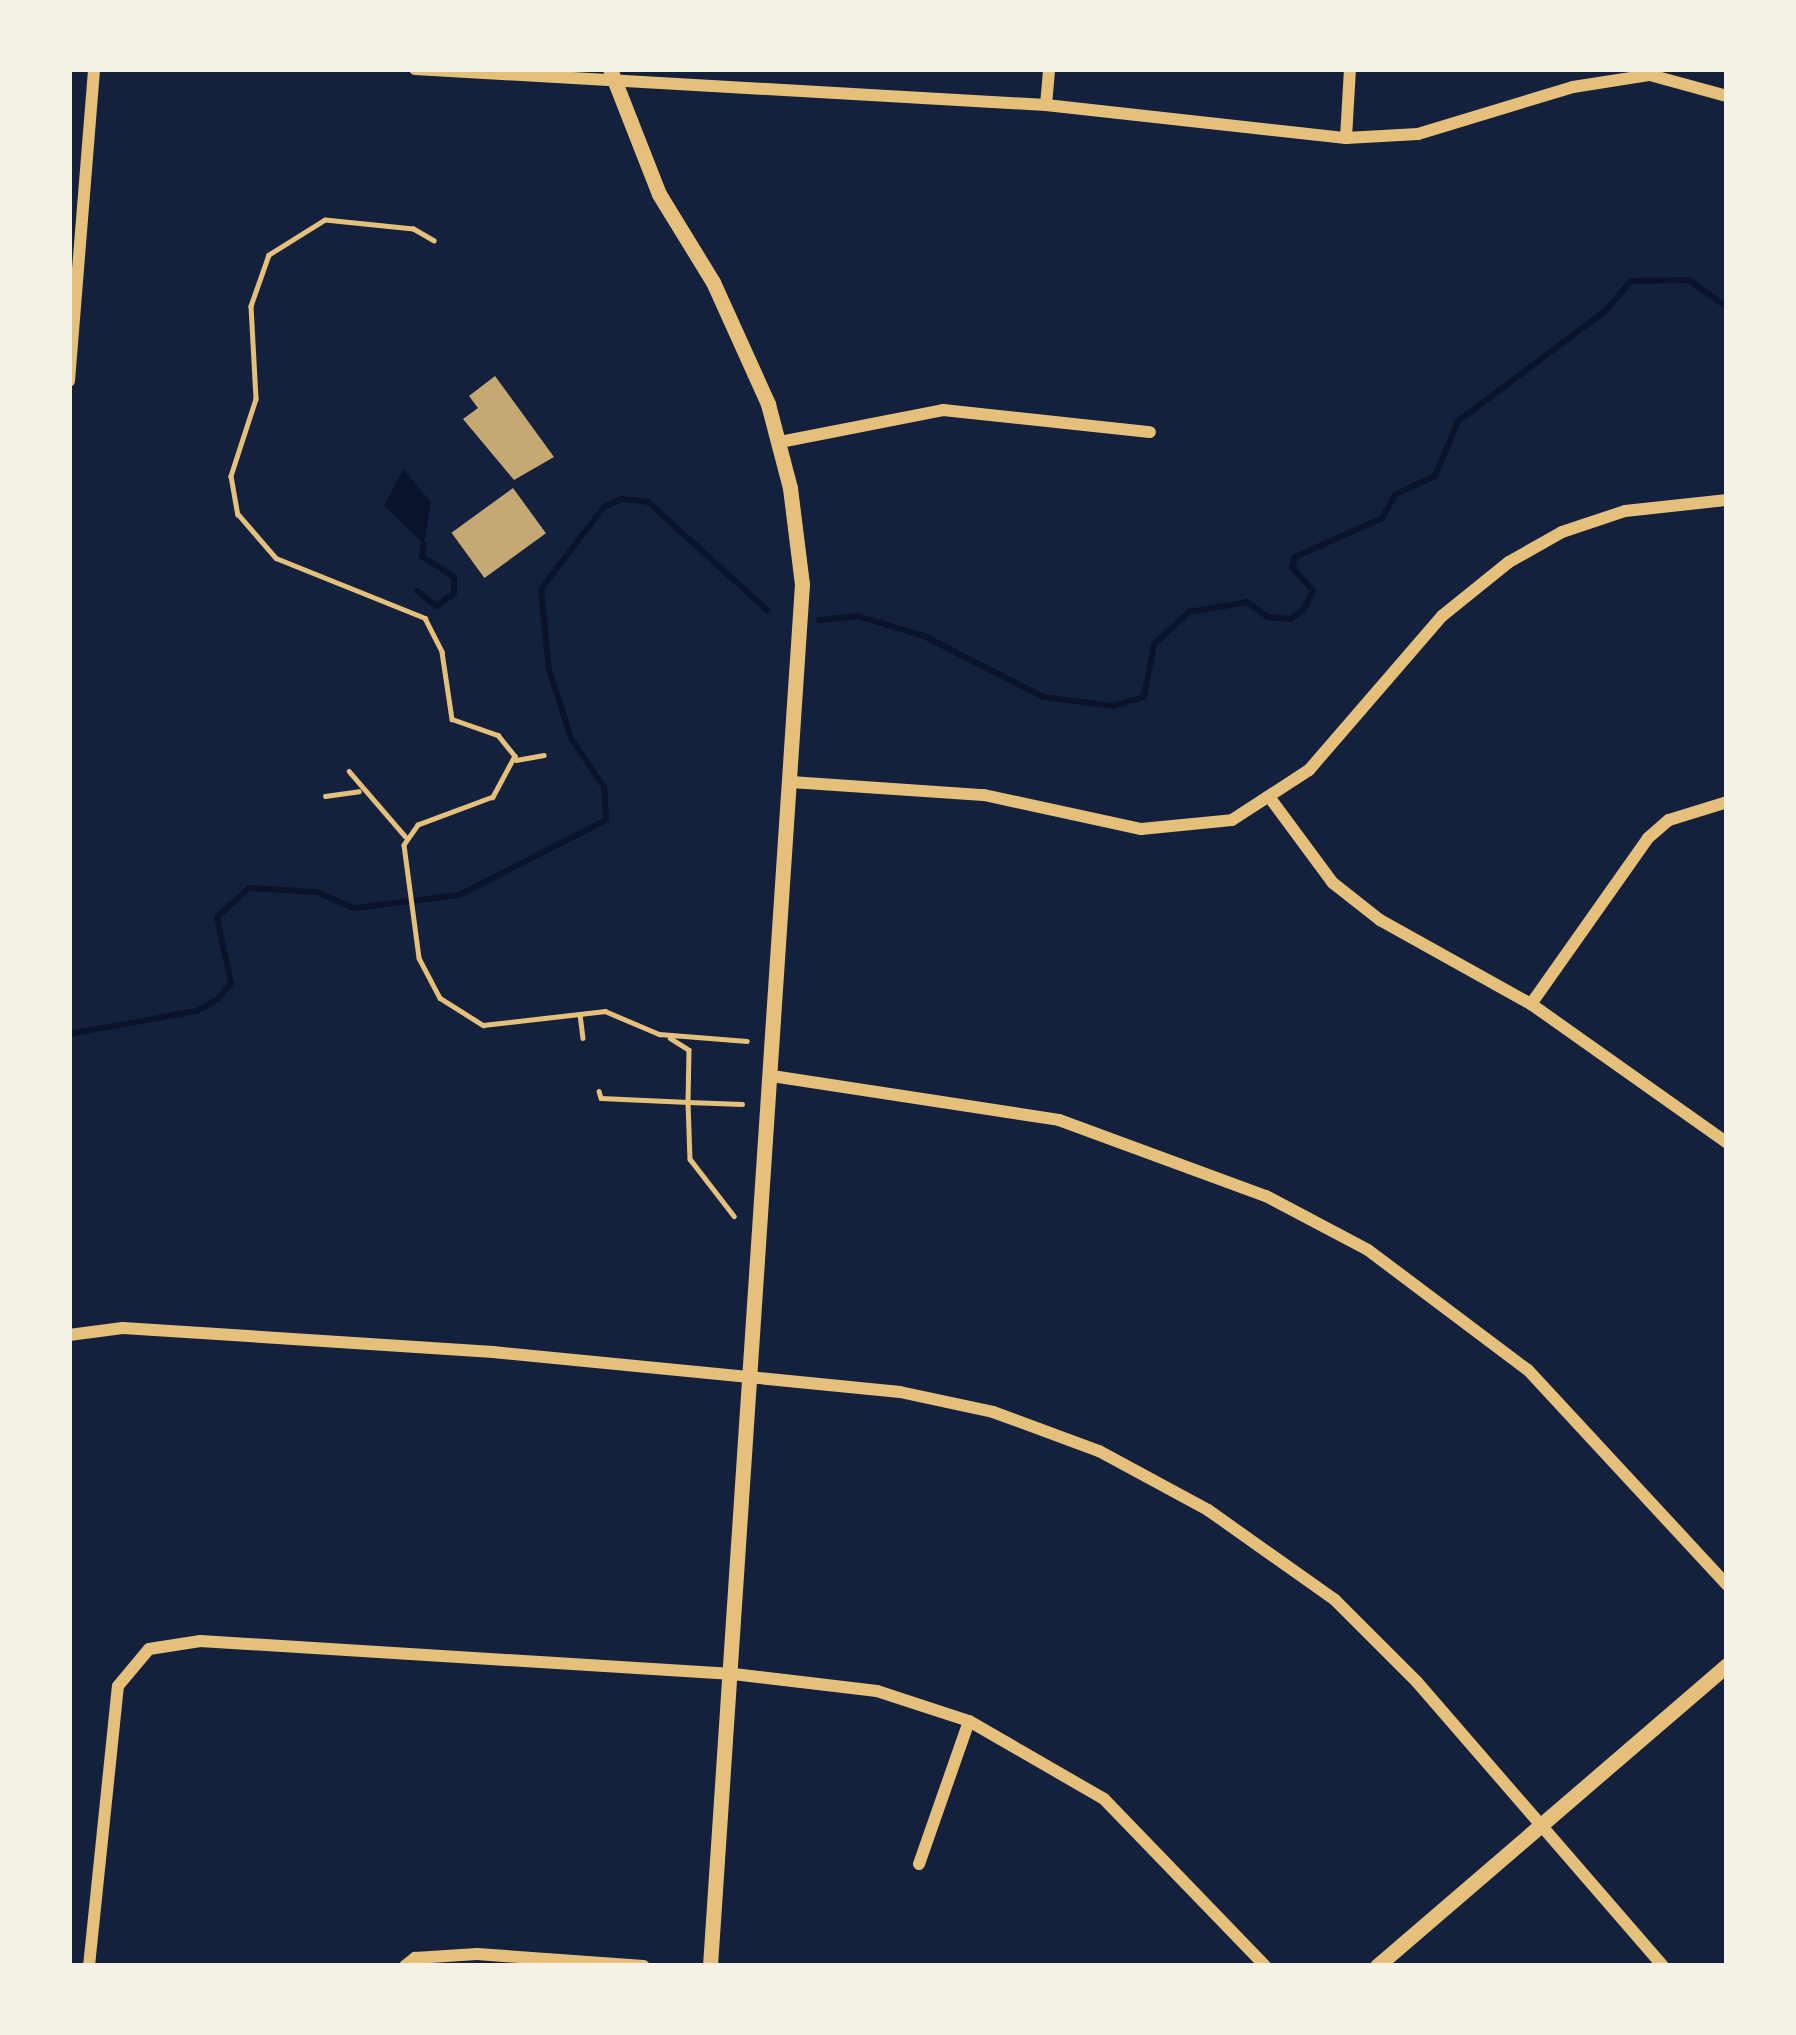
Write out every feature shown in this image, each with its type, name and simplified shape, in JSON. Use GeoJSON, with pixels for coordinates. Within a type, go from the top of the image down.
{"type":"FeatureCollection","features":[{"type":"Feature","properties":{"kind":"street"},"geometry":{"type":"LineString","coordinates":[[69,381],[94,69]]}},
{"type":"Feature","properties":{"kind":"street"},"geometry":{"type":"LineString","coordinates":[[415,69],[752,76],[1346,138],[1418,134],[1574,87],[1650,72],[1727,96]]}},
{"type":"Feature","properties":{"kind":"street"},"geometry":{"type":"LineString","coordinates":[[1046,105],[1049,69]]}},
{"type":"Feature","properties":{"kind":"street"},"geometry":{"type":"LineString","coordinates":[[1346,138],[1350,69]]}},
{"type":"Feature","properties":{"kind":"street"},"geometry":{"type":"LineString","coordinates":[[612,76],[659,194],[713,282],[780,442],[802,584],[753,1378],[710,1966]]}},
{"type":"Feature","properties":{"kind":"street"},"geometry":{"type":"LineString","coordinates":[[780,442],[943,410],[1150,432]]}},
{"type":"Feature","properties":{"kind":"street"},"geometry":{"type":"LineString","coordinates":[[791,782],[984,795],[1141,830],[1232,820],[1309,770],[1442,616],[1509,562],[1562,532],[1624,511],[1727,500]]}},
{"type":"Feature","properties":{"kind":"street"},"geometry":{"type":"LineString","coordinates":[[1270,798],[1334,883],[1365,908],[1531,1004],[1727,1143]]}},
{"type":"Feature","properties":{"kind":"street"},"geometry":{"type":"LineString","coordinates":[[1531,1004],[1648,838],[1669,820],[1727,802]]}},
{"type":"Feature","properties":{"kind":"street"},"geometry":{"type":"LineString","coordinates":[[772,1076],[1059,1120],[1171,1155],[1368,1250],[1528,1370],[1727,1585]]}},
{"type":"Feature","properties":{"kind":"street"},"geometry":{"type":"LineString","coordinates":[[69,1335],[144,1330],[753,1378],[901,1392],[993,1412],[1160,1481],[1335,1600],[1663,1966]]}},
{"type":"Feature","properties":{"kind":"street"},"geometry":{"type":"LineString","coordinates":[[89,1966],[109,1732],[118,1686],[149,1649],[200,1641],[733,1674],[877,1691],[969,1721],[1103,1799],[1265,1966]]}},
{"type":"Feature","properties":{"kind":"street"},"geometry":{"type":"LineString","coordinates":[[1377,1966],[1727,1664]]}},
{"type":"Feature","properties":{"kind":"street"},"geometry":{"type":"LineString","coordinates":[[919,1864],[969,1721]]}},
{"type":"Feature","properties":{"kind":"street"},"geometry":{"type":"LineString","coordinates":[[405,1966],[415,1958],[477,1954],[644,1966]]}},
{"type":"Feature","properties":{"kind":"path"},"geometry":{"type":"LineString","coordinates":[[434,241],[413,229],[335,219],[308,226],[273,250],[251,306],[256,399],[231,493],[248,532],[276,558],[424,618],[442,652],[452,719],[504,739],[516,760]]}},
{"type":"Feature","properties":{"kind":"path"},"geometry":{"type":"LineString","coordinates":[[544,755],[516,760],[493,797],[427,820],[406,838],[404,868],[416,934],[433,989],[466,1019],[490,1025],[610,1012],[686,1046],[690,1159],[734,1216]]}},
{"type":"Feature","properties":{"kind":"path"},"geometry":{"type":"LineString","coordinates":[[349,770],[359,790],[406,838]]}},
{"type":"Feature","properties":{"kind":"path"},"geometry":{"type":"LineString","coordinates":[[325,796],[359,790]]}},
{"type":"Feature","properties":{"kind":"path"},"geometry":{"type":"LineString","coordinates":[[580,1012],[583,1038]]}},
{"type":"Feature","properties":{"kind":"path"},"geometry":{"type":"LineString","coordinates":[[665,1036],[747,1041]]}},
{"type":"Feature","properties":{"kind":"path"},"geometry":{"type":"LineString","coordinates":[[599,1091],[601,1098],[742,1104]]}},
{"type":"Feature","properties":{"kind":"water"},"geometry":{"type":"Polygon","coordinates":[[[403,469],[431,502],[424,544],[384,506],[403,469]]]}},
{"type":"Feature","properties":{"kind":"building"},"geometry":{"type":"Polygon","coordinates":[[[495,376],[554,457],[514,480],[463,419],[478,408],[469,396],[495,376]]]}},
{"type":"Feature","properties":{"kind":"building"},"geometry":{"type":"Polygon","coordinates":[[[513,488],[546,533],[484,578],[452,533],[513,488]]]}},
{"type":"Feature","properties":{"kind":"waterway"},"geometry":{"type":"LineString","coordinates":[[819,620],[858,616],[924,636],[1043,697],[1113,706],[1144,697],[1154,644],[1189,612],[1247,602],[1268,617],[1291,619],[1304,609],[1313,591],[1292,567],[1295,557],[1382,518],[1396,494],[1435,476],[1458,421],[1605,311],[1631,281],[1689,280],[1727,307]]}},
{"type":"Feature","properties":{"kind":"waterway"},"geometry":{"type":"LineString","coordinates":[[69,1034],[197,1011],[218,999],[231,983],[217,917],[249,888],[317,892],[354,908],[459,895],[606,820],[604,787],[571,738],[549,669],[541,589],[604,507],[621,499],[648,502],[767,610]]}},
{"type":"Feature","properties":{"kind":"waterway"},"geometry":{"type":"LineString","coordinates":[[417,591],[437,606],[454,593],[454,577],[422,556],[424,544]]}}]}
